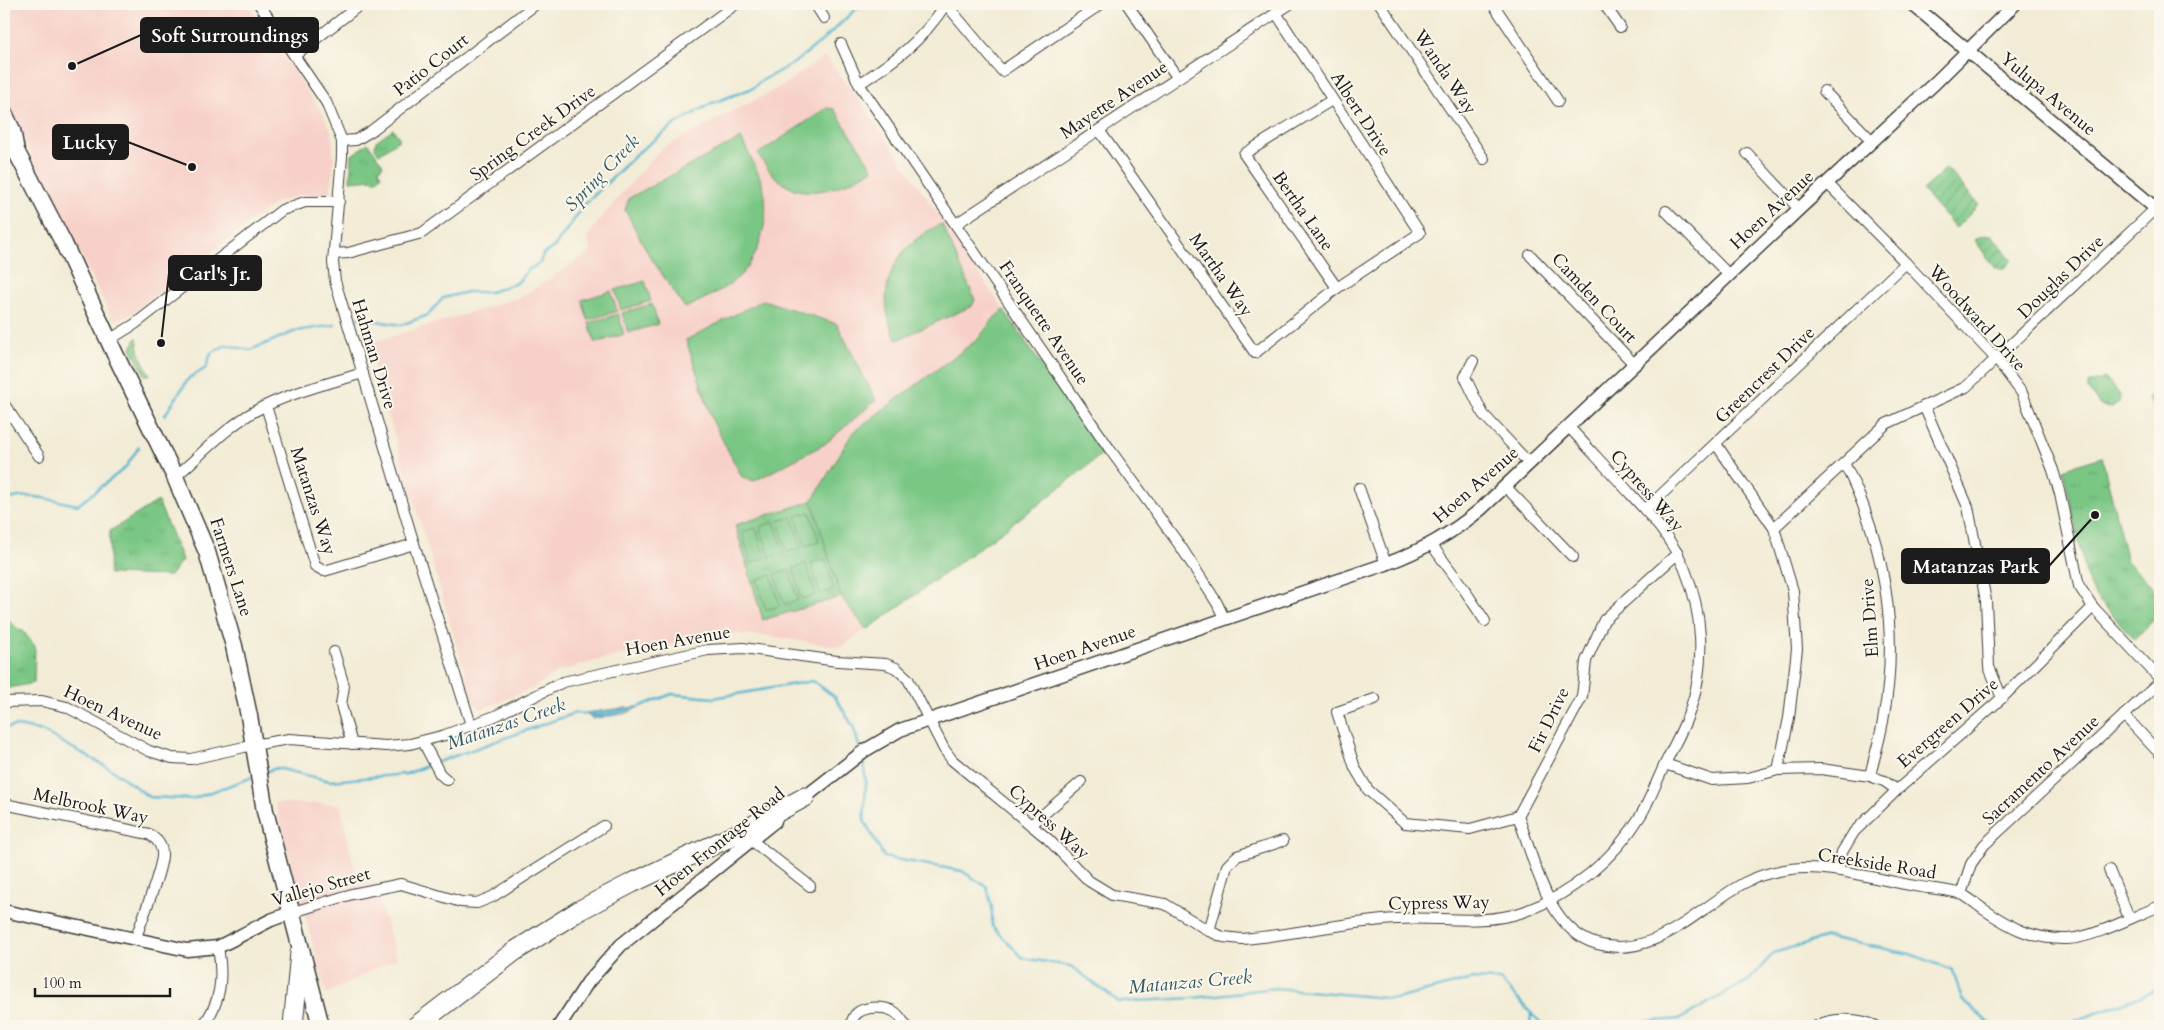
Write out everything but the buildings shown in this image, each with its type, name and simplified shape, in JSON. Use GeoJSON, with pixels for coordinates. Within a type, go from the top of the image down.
{"type":"FeatureCollection","features":[{"type":"Feature","properties":{"kind":"highway"},"geometry":{"type":"LineString","coordinates":[[416,1026],[515,951],[572,914],[614,891],[742,832],[805,797]]}},
{"type":"Feature","properties":{"kind":"highway"},"geometry":{"type":"LineString","coordinates":[[292,1026],[300,953]]}},
{"type":"Feature","properties":{"kind":"main road","name":"Farmers Lane"},"geometry":{"type":"LineString","coordinates":[[4,113],[12,130],[16,151]]}},
{"type":"Feature","properties":{"kind":"main road","name":"Farmers Lane"},"geometry":{"type":"LineString","coordinates":[[4,138],[16,151],[64,244],[175,476],[207,552],[228,623],[243,687],[272,840],[300,953],[321,1026]]}},
{"type":"Feature","properties":{"kind":"street","name":"Hahman Drive"},"geometry":{"type":"LineString","coordinates":[[259,4],[326,102],[342,141],[334,254],[335,281],[339,300],[471,726]]}},
{"type":"Feature","properties":{"kind":"street"},"geometry":{"type":"LineString","coordinates":[[295,55],[361,4]]}},
{"type":"Feature","properties":{"kind":"street","name":"Patio Court"},"geometry":{"type":"LineString","coordinates":[[342,141],[356,140],[370,131],[536,4]]}},
{"type":"Feature","properties":{"kind":"street","name":"Spring Creek Drive"},"geometry":{"type":"LineString","coordinates":[[334,254],[348,253],[422,233],[736,4]]}},
{"type":"Feature","properties":{"kind":"street"},"geometry":{"type":"LineString","coordinates":[[814,4],[824,18]]}},
{"type":"Feature","properties":{"kind":"street"},"geometry":{"type":"LineString","coordinates":[[859,84],[911,47],[928,29],[946,4],[1002,71],[1101,4]]}},
{"type":"Feature","properties":{"kind":"street"},"geometry":{"type":"LineString","coordinates":[[1127,4],[1177,77]]}},
{"type":"Feature","properties":{"kind":"street","name":"Mayette Avenue"},"geometry":{"type":"LineString","coordinates":[[956,224],[1290,4]]}},
{"type":"Feature","properties":{"kind":"street","name":"Wanda Way"},"geometry":{"type":"LineString","coordinates":[[1380,4],[1484,159]]}},
{"type":"Feature","properties":{"kind":"street"},"geometry":{"type":"LineString","coordinates":[[1493,4],[1558,101]]}},
{"type":"Feature","properties":{"kind":"street"},"geometry":{"type":"LineString","coordinates":[[1604,4],[1620,27]]}},
{"type":"Feature","properties":{"kind":"street","name":"Yulupa Avenue"},"geometry":{"type":"LineString","coordinates":[[1912,4],[2158,210]]}},
{"type":"Feature","properties":{"kind":"street","name":"Hoen Avenue"},"geometry":{"type":"LineString","coordinates":[[4,702],[42,701],[67,707],[149,751],[172,758],[199,758],[253,745],[289,739],[386,746],[423,742],[471,726],[505,712],[552,686],[563,682],[686,654],[734,648],[890,666],[900,671],[908,679],[930,720],[1386,564],[1455,531],[1506,486],[1799,208],[1936,82],[2015,4]]}},
{"type":"Feature","properties":{"kind":"street","name":"Albert Drive"},"geometry":{"type":"LineString","coordinates":[[1276,13],[1420,233],[1337,288]]}},
{"type":"Feature","properties":{"kind":"street","name":"Franquette Avenue"},"geometry":{"type":"LineString","coordinates":[[840,44],[859,84],[1111,451],[1181,547],[1217,603],[1224,618]]}},
{"type":"Feature","properties":{"kind":"street"},"geometry":{"type":"LineString","coordinates":[[1824,91],[1872,141]]}},
{"type":"Feature","properties":{"kind":"street","name":"Bertha Lane"},"geometry":{"type":"LineString","coordinates":[[1332,100],[1244,154],[1337,288]]}},
{"type":"Feature","properties":{"kind":"street","name":"Martha Way"},"geometry":{"type":"LineString","coordinates":[[1099,130],[1255,353],[1337,288]]}},
{"type":"Feature","properties":{"kind":"street"},"geometry":{"type":"LineString","coordinates":[[1747,153],[1799,208]]}},
{"type":"Feature","properties":{"kind":"street","name":"Woodward Drive"},"geometry":{"type":"LineString","coordinates":[[1827,183],[1906,263],[1997,360],[2022,393],[2039,432],[2060,494],[2078,580],[2084,596],[2160,680]]}},
{"type":"Feature","properties":{"kind":"street"},"geometry":{"type":"LineString","coordinates":[[109,340],[135,324],[282,210],[305,202],[339,202]]}},
{"type":"Feature","properties":{"kind":"street","name":"Douglas Drive"},"geometry":{"type":"LineString","coordinates":[[1774,528],[1886,424],[1966,387],[2158,210]]}},
{"type":"Feature","properties":{"kind":"street"},"geometry":{"type":"LineString","coordinates":[[1666,211],[1729,275]]}},
{"type":"Feature","properties":{"kind":"street","name":"Camden Court"},"geometry":{"type":"LineString","coordinates":[[1530,255],[1634,364]]}},
{"type":"Feature","properties":{"kind":"street","name":"Greencrest Drive"},"geometry":{"type":"LineString","coordinates":[[1645,510],[1906,263]]}},
{"type":"Feature","properties":{"kind":"street"},"geometry":{"type":"LineString","coordinates":[[1473,361],[1465,377],[1483,414],[1529,463]]}},
{"type":"Feature","properties":{"kind":"street"},"geometry":{"type":"LineString","coordinates":[[175,476],[246,417],[266,406],[363,373]]}},
{"type":"Feature","properties":{"kind":"street"},"geometry":{"type":"LineString","coordinates":[[4,404],[39,456]]}},
{"type":"Feature","properties":{"kind":"street","name":"Matanzas Way"},"geometry":{"type":"LineString","coordinates":[[266,406],[315,566],[324,570],[331,569],[414,544]]}},
{"type":"Feature","properties":{"kind":"street"},"geometry":{"type":"LineString","coordinates":[[1924,406],[1968,507],[1986,601],[1989,666],[2002,698]]}},
{"type":"Feature","properties":{"kind":"street","name":"Cypress Way"},"geometry":{"type":"LineString","coordinates":[[930,720],[944,750],[952,760],[1031,825],[1096,886],[1120,897],[1165,904],[1209,931],[1223,936],[1242,939],[1390,919],[1481,920],[1522,912],[1549,900],[1592,871],[1622,841],[1642,813],[1689,713],[1696,688],[1700,662],[1699,623],[1696,603],[1678,553],[1670,540],[1645,510],[1569,427]]}},
{"type":"Feature","properties":{"kind":"street"},"geometry":{"type":"LineString","coordinates":[[1716,444],[1774,528],[1793,592],[1797,649],[1789,718],[1778,770]]}},
{"type":"Feature","properties":{"kind":"street","name":"Elm Drive"},"geometry":{"type":"LineString","coordinates":[[1844,463],[1858,491],[1872,527],[1882,567],[1887,600],[1890,665],[1883,720],[1870,776]]}},
{"type":"Feature","properties":{"kind":"street"},"geometry":{"type":"LineString","coordinates":[[1506,486],[1573,556]]}},
{"type":"Feature","properties":{"kind":"street"},"geometry":{"type":"LineString","coordinates":[[1359,488],[1386,564]]}},
{"type":"Feature","properties":{"kind":"street"},"geometry":{"type":"LineString","coordinates":[[1431,544],[1462,586],[1484,621]]}},
{"type":"Feature","properties":{"kind":"street","name":"Fir Drive"},"geometry":{"type":"LineString","coordinates":[[1518,816],[1582,697],[1586,661],[1604,620],[1678,553]]}},
{"type":"Feature","properties":{"kind":"street","name":"Evergreen Drive"},"geometry":{"type":"LineString","coordinates":[[1838,871],[1842,852],[1854,832],[1897,790],[2002,698],[2093,607]]}},
{"type":"Feature","properties":{"kind":"street"},"geometry":{"type":"LineString","coordinates":[[334,652],[344,686],[341,705],[352,744]]}},
{"type":"Feature","properties":{"kind":"street","name":"Sacramento Avenue"},"geometry":{"type":"LineString","coordinates":[[1961,894],[1971,864],[1984,845],[2160,680]]}},
{"type":"Feature","properties":{"kind":"street"},"geometry":{"type":"LineString","coordinates":[[1375,699],[1337,712],[1355,768],[1368,790],[1405,823],[1470,829],[1518,816]]}},
{"type":"Feature","properties":{"kind":"street"},"geometry":{"type":"LineString","coordinates":[[2124,715],[2160,754]]}},
{"type":"Feature","properties":{"kind":"street","name":"Hoen Frontage Road"},"geometry":{"type":"LineString","coordinates":[[559,1026],[588,982],[621,945],[847,763],[879,741],[900,730],[930,720]]}},
{"type":"Feature","properties":{"kind":"street"},"geometry":{"type":"LineString","coordinates":[[423,742],[444,777]]}},
{"type":"Feature","properties":{"kind":"street"},"geometry":{"type":"LineString","coordinates":[[1665,764],[1712,780],[1748,778],[1778,770],[1821,769],[1870,776],[1884,781],[1897,790]]}},
{"type":"Feature","properties":{"kind":"street"},"geometry":{"type":"LineString","coordinates":[[1031,825],[1081,782]]}},
{"type":"Feature","properties":{"kind":"street","name":"Melbrook Way"},"geometry":{"type":"LineString","coordinates":[[4,804],[149,834],[155,838],[160,844],[162,860],[136,938]]}},
{"type":"Feature","properties":{"kind":"street","name":"Creekside Road"},"geometry":{"type":"LineString","coordinates":[[1518,816],[1549,900],[1561,921],[1596,944],[1619,947],[1639,945],[1658,939],[1744,883],[1766,874],[1792,869],[1838,871],[1961,894],[2007,925],[2040,938],[2068,939],[2089,936],[2160,906]]}},
{"type":"Feature","properties":{"kind":"street","name":"Vallejo Street"},"geometry":{"type":"LineString","coordinates":[[4,912],[187,950],[218,948],[271,920],[290,913],[352,894],[402,884],[461,902],[476,903],[492,897],[604,826]]}},
{"type":"Feature","properties":{"kind":"street"},"geometry":{"type":"LineString","coordinates":[[751,840],[810,886]]}},
{"type":"Feature","properties":{"kind":"street"},"geometry":{"type":"LineString","coordinates":[[1209,931],[1227,866],[1237,856],[1284,841]]}},
{"type":"Feature","properties":{"kind":"street"},"geometry":{"type":"LineString","coordinates":[[2109,870],[2129,918]]}},
{"type":"Feature","properties":{"kind":"street"},"geometry":{"type":"LineString","coordinates":[[202,1026],[215,1006],[220,992],[222,976],[218,948]]}},
{"type":"Feature","properties":{"kind":"street"},"geometry":{"type":"LineString","coordinates":[[853,1026],[852,1022],[855,1014],[862,1009],[874,1008],[891,1010],[906,1026]]}},
{"type":"Feature","properties":{"kind":"street"},"geometry":{"type":"LineString","coordinates":[[1816,1026],[1848,1020],[1865,1021],[1876,1026]]}},
{"type":"Feature","properties":{"kind":"shaded area"},"geometry":{"type":"Polygon","coordinates":[[[4,4],[248,4],[323,114],[331,130],[334,162],[330,194],[300,195],[274,204],[127,317],[113,320],[4,99],[4,4]]]}},
{"type":"Feature","properties":{"kind":"shaded area"},"geometry":{"type":"Polygon","coordinates":[[[825,56],[851,88],[1041,364],[1086,467],[924,590],[841,647],[767,636],[733,634],[690,640],[603,659],[558,672],[533,688],[482,709],[474,703],[367,344],[521,297],[591,252],[587,236],[662,148],[780,87],[825,56]]]}},
{"type":"Feature","properties":{"kind":"shaded area"},"geometry":{"type":"Polygon","coordinates":[[[275,803],[340,804],[357,879],[371,875],[397,958],[326,994],[275,803]]]}},
{"type":"Feature","properties":{"kind":"green space"},"geometry":{"type":"Polygon","coordinates":[[[827,108],[834,109],[873,169],[843,185],[820,191],[798,190],[787,186],[774,176],[758,154],[827,108]]]}},
{"type":"Feature","properties":{"kind":"green space"},"geometry":{"type":"Polygon","coordinates":[[[393,129],[400,139],[379,154],[375,148],[376,141],[393,129]]]}},
{"type":"Feature","properties":{"kind":"green space"},"geometry":{"type":"Polygon","coordinates":[[[741,138],[757,171],[764,191],[765,214],[761,239],[751,262],[735,280],[717,292],[685,308],[649,255],[625,210],[629,198],[741,138]]]}},
{"type":"Feature","properties":{"kind":"green space"},"geometry":{"type":"Polygon","coordinates":[[[368,143],[383,165],[379,170],[381,176],[375,182],[373,179],[350,181],[352,155],[368,143]]]}},
{"type":"Feature","properties":{"kind":"green space"},"geometry":{"type":"Polygon","coordinates":[[[1947,168],[1979,205],[1956,228],[1922,190],[1947,168]]]}},
{"type":"Feature","properties":{"kind":"green space"},"geometry":{"type":"Polygon","coordinates":[[[942,224],[975,300],[972,306],[897,340],[886,304],[887,287],[892,272],[900,257],[911,244],[925,233],[942,224]]]}},
{"type":"Feature","properties":{"kind":"green space"},"geometry":{"type":"Polygon","coordinates":[[[1992,235],[2012,260],[2005,268],[1999,269],[1997,267],[1995,269],[1975,240],[1981,236],[1992,235]]]}},
{"type":"Feature","properties":{"kind":"green space"},"geometry":{"type":"Polygon","coordinates":[[[645,281],[651,301],[621,310],[615,290],[645,281]]]}},
{"type":"Feature","properties":{"kind":"green space"},"geometry":{"type":"Polygon","coordinates":[[[611,291],[617,311],[588,320],[582,300],[611,291]]]}},
{"type":"Feature","properties":{"kind":"green space"},"geometry":{"type":"Polygon","coordinates":[[[763,300],[837,324],[876,400],[825,444],[754,481],[742,477],[713,422],[686,340],[763,300]]]}},
{"type":"Feature","properties":{"kind":"green space"},"geometry":{"type":"Polygon","coordinates":[[[652,304],[658,324],[628,333],[622,313],[652,304]]]}},
{"type":"Feature","properties":{"kind":"green space"},"geometry":{"type":"Polygon","coordinates":[[[1004,310],[1102,454],[1046,499],[867,630],[841,597],[812,501],[853,432],[978,339],[995,317],[1004,310]]]}},
{"type":"Feature","properties":{"kind":"green space"},"geometry":{"type":"Polygon","coordinates":[[[618,314],[624,334],[595,343],[589,323],[618,314]]]}},
{"type":"Feature","properties":{"kind":"green space"},"geometry":{"type":"Polygon","coordinates":[[[137,337],[140,355],[150,375],[145,375],[131,348],[137,337]]]}},
{"type":"Feature","properties":{"kind":"green space"},"geometry":{"type":"Polygon","coordinates":[[[2105,378],[2120,395],[2119,403],[2112,408],[2101,407],[2088,389],[2088,384],[2105,378]]]}},
{"type":"Feature","properties":{"kind":"green space"},"geometry":{"type":"Polygon","coordinates":[[[2160,386],[2160,413],[2147,399],[2160,386]]]}},
{"type":"Feature","properties":{"kind":"green space"},"geometry":{"type":"Polygon","coordinates":[[[2102,457],[2127,561],[2160,594],[2160,614],[2134,639],[2096,597],[2087,579],[2063,469],[2102,457]]]}},
{"type":"Feature","properties":{"kind":"green space"},"geometry":{"type":"Polygon","coordinates":[[[158,501],[182,560],[170,576],[109,574],[110,531],[158,501]]]}},
{"type":"Feature","properties":{"kind":"green space"},"geometry":{"type":"Polygon","coordinates":[[[812,501],[841,597],[763,620],[735,525],[812,501]]]}},
{"type":"Feature","properties":{"kind":"green space"},"geometry":{"type":"Polygon","coordinates":[[[810,512],[819,542],[805,546],[796,516],[810,512]]]}},
{"type":"Feature","properties":{"kind":"green space"},"geometry":{"type":"Polygon","coordinates":[[[792,517],[801,548],[787,552],[778,521],[792,517]]]}},
{"type":"Feature","properties":{"kind":"green space"},"geometry":{"type":"Polygon","coordinates":[[[774,522],[784,553],[770,557],[760,527],[774,522]]]}},
{"type":"Feature","properties":{"kind":"green space"},"geometry":{"type":"Polygon","coordinates":[[[756,528],[765,558],[751,563],[742,532],[756,528]]]}},
{"type":"Feature","properties":{"kind":"green space"},"geometry":{"type":"Polygon","coordinates":[[[825,559],[834,589],[820,594],[811,563],[825,559]]]}},
{"type":"Feature","properties":{"kind":"green space"},"geometry":{"type":"Polygon","coordinates":[[[806,564],[816,595],[802,599],[793,568],[806,564]]]}},
{"type":"Feature","properties":{"kind":"green space"},"geometry":{"type":"Polygon","coordinates":[[[789,570],[798,600],[784,604],[775,574],[789,570]]]}},
{"type":"Feature","properties":{"kind":"green space"},"geometry":{"type":"Polygon","coordinates":[[[771,575],[780,606],[766,610],[757,579],[771,575]]]}},
{"type":"Feature","properties":{"kind":"green space"},"geometry":{"type":"Polygon","coordinates":[[[4,615],[20,631],[22,630],[35,646],[34,683],[4,689],[4,615]]]}},
{"type":"Feature","properties":{"kind":"water"},"geometry":{"type":"Polygon","coordinates":[[[641,706],[627,713],[593,719],[584,713],[641,706]]]}},
{"type":"Feature","properties":{"kind":"waterway","name":"Spring Creek"},"geometry":{"type":"LineString","coordinates":[[358,318],[401,325],[428,315],[443,298],[467,292],[490,292],[517,283],[528,270],[540,263],[543,254],[554,247],[586,203],[641,150],[674,125],[710,104],[753,88],[761,81],[794,63],[823,40],[861,4]]}},
{"type":"Feature","properties":{"kind":"waterway","name":"Spring Creek"},"geometry":{"type":"LineString","coordinates":[[165,415],[189,378],[206,368],[211,353],[226,345],[250,350],[296,331],[335,325]]}},
{"type":"Feature","properties":{"kind":"waterway","name":"Spring Creek"},"geometry":{"type":"LineString","coordinates":[[4,502],[21,497],[30,497],[78,505],[125,468],[139,447]]}},
{"type":"Feature","properties":{"kind":"waterway","name":"Matanzas Creek"},"geometry":{"type":"LineString","coordinates":[[638,707],[672,694],[713,698],[813,681],[835,697],[853,726],[860,749]]}},
{"type":"Feature","properties":{"kind":"waterway","name":"Matanzas Creek"},"geometry":{"type":"LineString","coordinates":[[438,762],[575,713],[586,714]]}},
{"type":"Feature","properties":{"kind":"waterway","name":"Matanzas Creek"},"geometry":{"type":"LineString","coordinates":[[4,728],[18,726],[42,731],[114,771],[149,797],[192,799],[253,777]]}},
{"type":"Feature","properties":{"kind":"waterway","name":"Matanzas Creek"},"geometry":{"type":"LineString","coordinates":[[862,757],[866,781],[864,820],[884,857],[962,871],[987,887],[992,908],[992,926],[1023,958],[1071,966],[1119,1002],[1193,998],[1275,988],[1396,999],[1473,979],[1500,980],[1543,1026]]}},
{"type":"Feature","properties":{"kind":"waterway","name":"Matanzas Creek"},"geometry":{"type":"LineString","coordinates":[[265,772],[277,768],[330,781],[406,774],[432,764]]}},
{"type":"Feature","properties":{"kind":"waterway","name":"Matanzas Creek"},"geometry":{"type":"LineString","coordinates":[[1626,1026],[1633,1023],[1680,1019],[1749,980],[1774,953],[1827,937],[1910,954],[1953,970],[1962,1000],[1990,1024],[1999,1026]]}},
{"type":"Feature","properties":{"kind":"waterway","name":"Matanzas Creek"},"geometry":{"type":"LineString","coordinates":[[2062,1026],[2160,989]]}},
{"type":"Feature","properties":{"kind":"waterway"},"geometry":{"type":"LineString","coordinates":[[1530,1026],[1531,1013]]}},
{"type":"Feature","properties":{"kind":"place","name":"Soft Surroundings"},"geometry":{"type":"Point","coordinates":[72,66]}},
{"type":"Feature","properties":{"kind":"place","name":"Lucky"},"geometry":{"type":"Point","coordinates":[192,167]}},
{"type":"Feature","properties":{"kind":"place","name":"Carl's Jr."},"geometry":{"type":"Point","coordinates":[161,343]}},
{"type":"Feature","properties":{"kind":"place","name":"Matanzas Park"},"geometry":{"type":"Point","coordinates":[2095,515]}}]}
